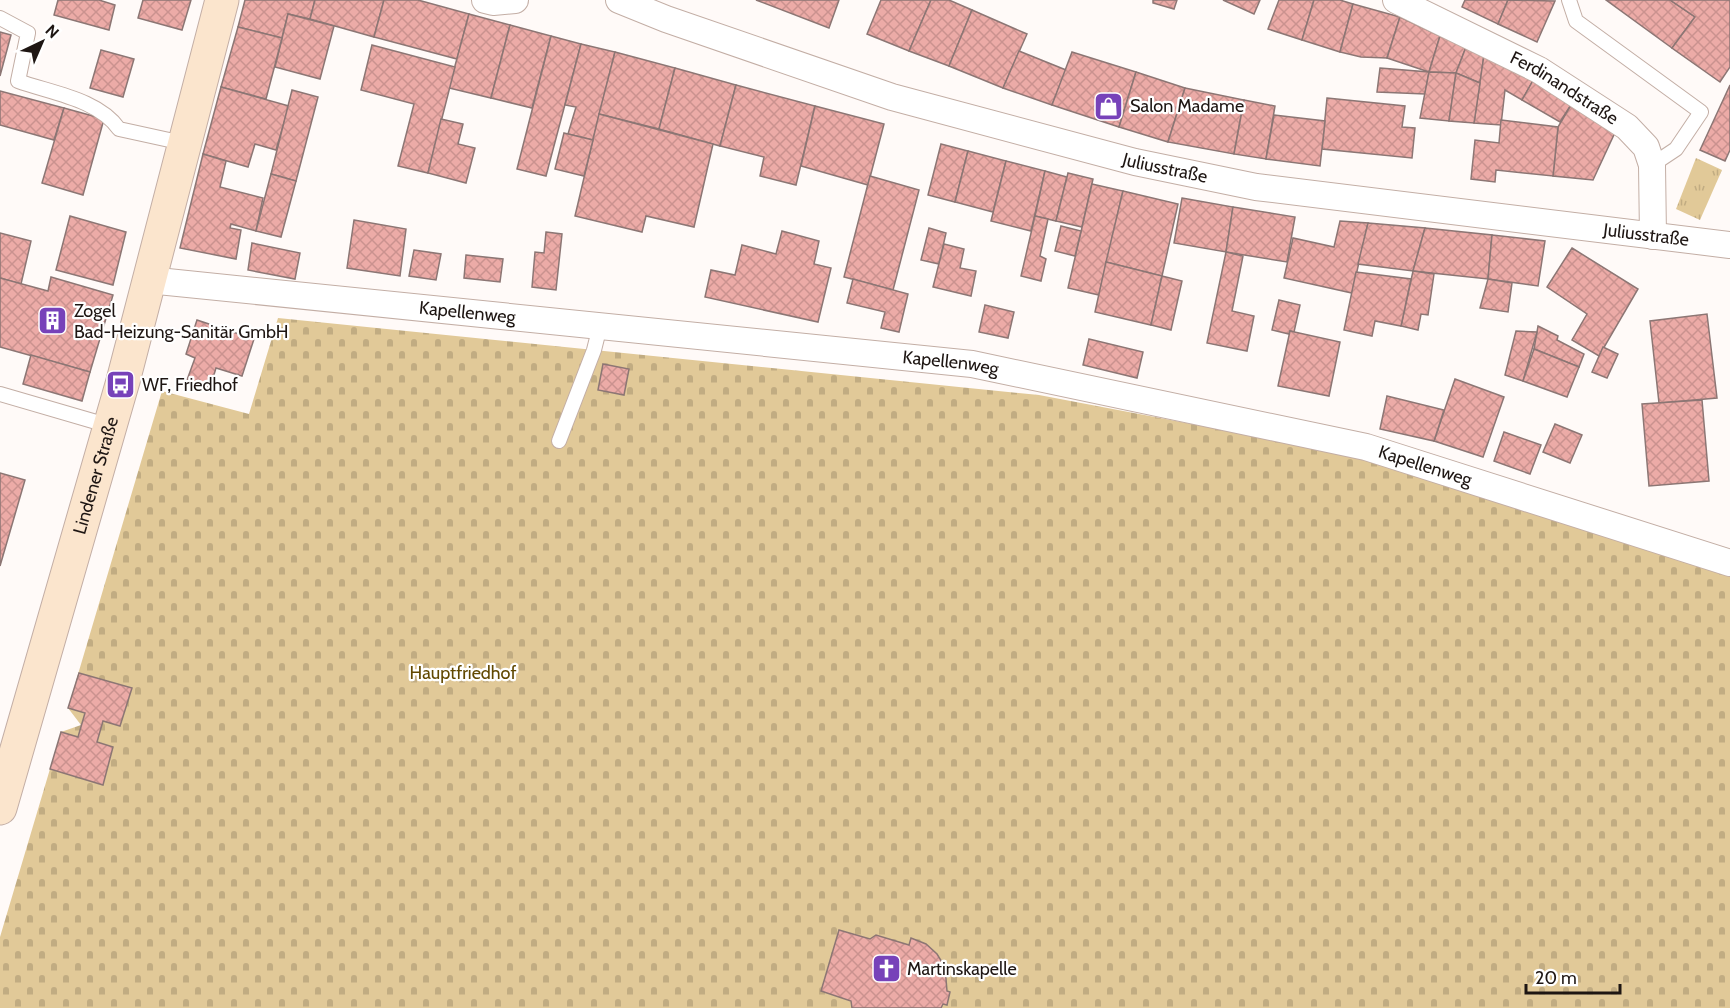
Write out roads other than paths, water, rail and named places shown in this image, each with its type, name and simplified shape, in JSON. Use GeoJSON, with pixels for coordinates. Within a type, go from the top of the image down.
{"type":"FeatureCollection","features":[{"type":"Feature","properties":{"kind":"main road","name":"Lindener Straße"},"geometry":{"type":"LineString","coordinates":[[0,806],[110,426],[222,0]]}},
{"type":"Feature","properties":{"kind":"street"},"geometry":{"type":"LineString","coordinates":[[485,0],[493,2],[515,0]]}},
{"type":"Feature","properties":{"kind":"street","name":"Juliusstraße"},"geometry":{"type":"LineString","coordinates":[[620,0],[666,19],[892,97],[1135,162],[1256,187],[1730,245]]}},
{"type":"Feature","properties":{"kind":"street","name":"Ferdinandstraße"},"geometry":{"type":"LineString","coordinates":[[1396,0],[1549,76],[1627,127],[1646,147],[1652,165],[1653,236]]}},
{"type":"Feature","properties":{"kind":"street","name":"Kapellenweg"},"geometry":{"type":"LineString","coordinates":[[148,280],[972,364],[1366,447],[1730,563]]}},
{"type":"Feature","properties":{"kind":"lane"},"geometry":{"type":"LineString","coordinates":[[1569,0],[1576,21],[1701,112],[1676,149],[1652,165]]}},
{"type":"Feature","properties":{"kind":"lane"},"geometry":{"type":"LineString","coordinates":[[0,18],[28,33],[18,81],[96,108],[111,117],[119,129],[183,143]]}},
{"type":"Feature","properties":{"kind":"lane"},"geometry":{"type":"LineString","coordinates":[[559,441],[594,350],[600,326]]}},
{"type":"Feature","properties":{"kind":"lane"},"geometry":{"type":"LineString","coordinates":[[0,394],[110,426]]}},
{"type":"Feature","properties":{"kind":"place","name":"Salon Madame"},"geometry":{"type":"Point","coordinates":[1109,106]}},
{"type":"Feature","properties":{"kind":"place","name":"Zogel Bad-Heizung-Sanitär GmbH"},"geometry":{"type":"Point","coordinates":[53,321]}},
{"type":"Feature","properties":{"kind":"place","name":"WF, Friedhof"},"geometry":{"type":"Point","coordinates":[121,385]}},
{"type":"Feature","properties":{"kind":"place","name":"Martinskapelle"},"geometry":{"type":"Point","coordinates":[886,969]}},
{"type":"Feature","properties":{"kind":"park label","name":"Hauptfriedhof"},"geometry":{"type":"Point","coordinates":[463,673]}}]}
